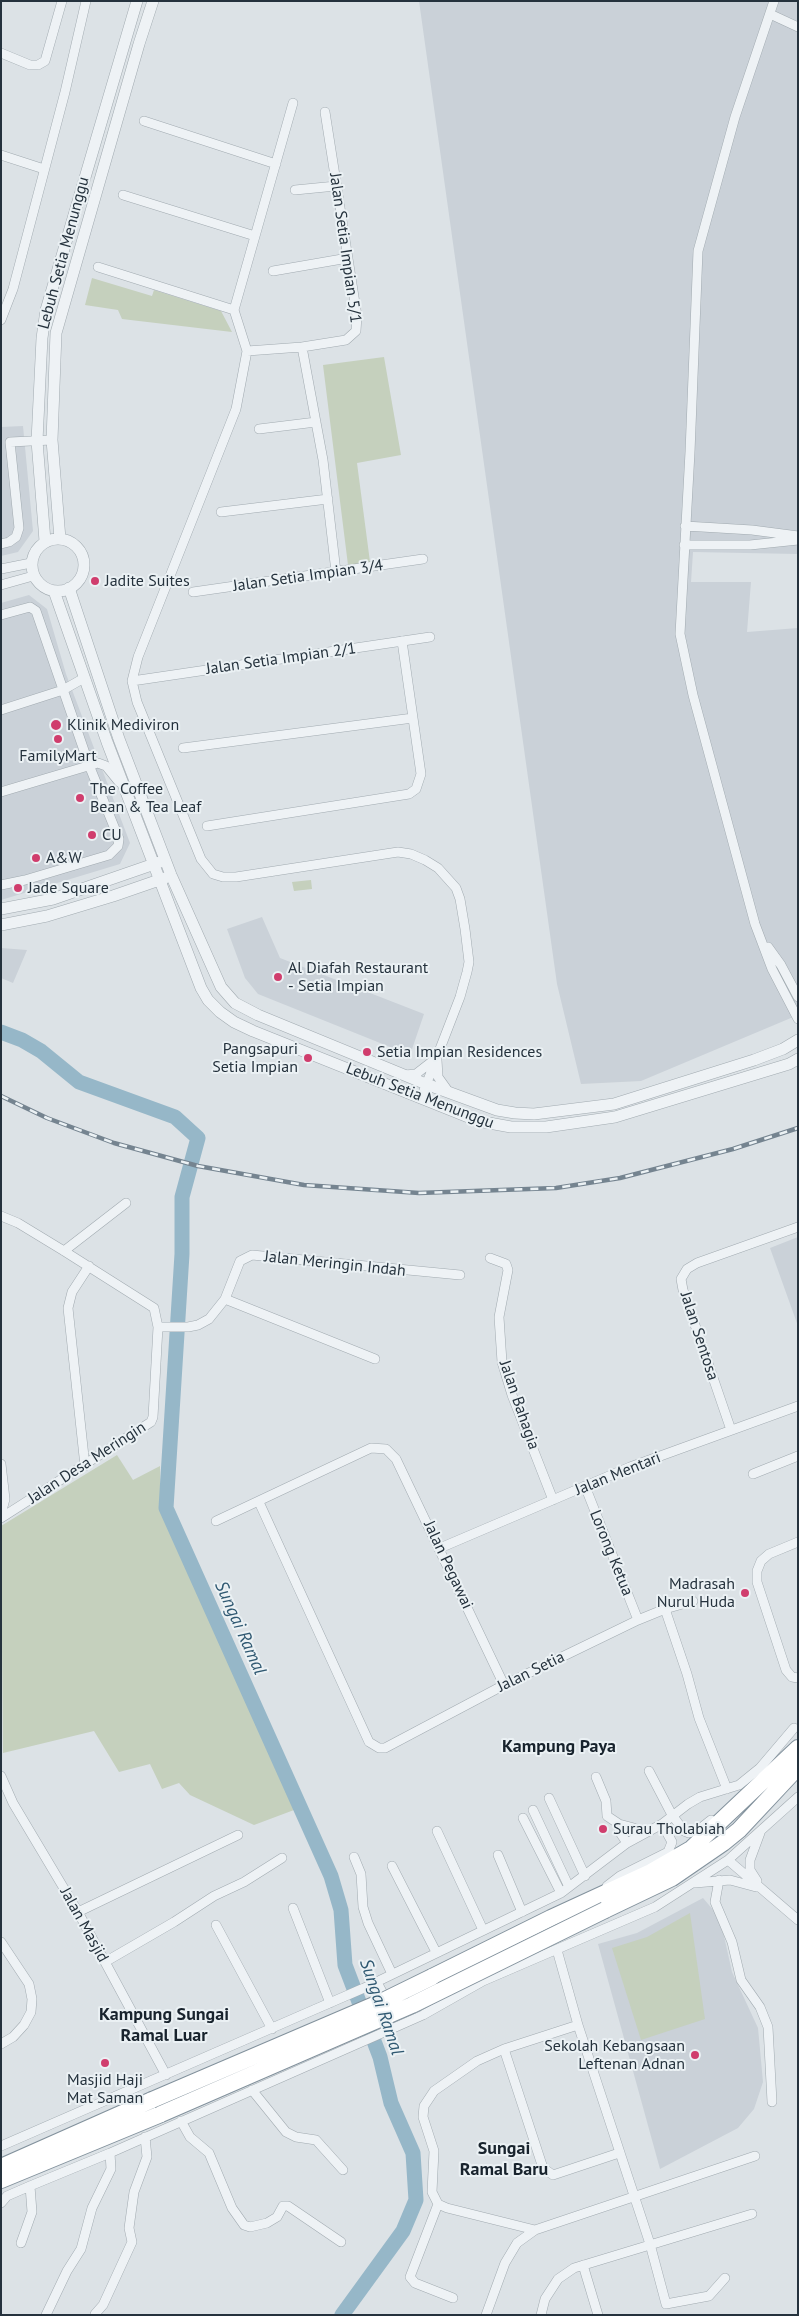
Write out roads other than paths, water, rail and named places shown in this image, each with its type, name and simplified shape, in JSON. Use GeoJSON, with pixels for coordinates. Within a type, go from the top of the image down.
{"type":"FeatureCollection","features":[{"type":"Feature","properties":{"kind":"highway"},"geometry":{"type":"LineString","coordinates":[[4,2184],[152,2100],[381,2002],[593,1897],[651,1872],[691,1849],[798,1748]]}},
{"type":"Feature","properties":{"kind":"highway"},"geometry":{"type":"LineString","coordinates":[[4,2184],[57,2158],[412,2005],[672,1878],[739,1830],[798,1767]]}},
{"type":"Feature","properties":{"kind":"street"},"geometry":{"type":"LineString","coordinates":[[1,54],[30,64],[38,65],[44,61],[62,1]]}},
{"type":"Feature","properties":{"kind":"street"},"geometry":{"type":"LineString","coordinates":[[1,320],[13,289],[65,92],[86,1]]}},
{"type":"Feature","properties":{"kind":"street","name":"Lebuh Setia Menunggu"},"geometry":{"type":"LineString","coordinates":[[46,541],[37,441],[42,338],[46,310],[137,1]]}},
{"type":"Feature","properties":{"kind":"street","name":"Lebuh Setia Menunggu"},"geometry":{"type":"LineString","coordinates":[[60,538],[52,440],[56,333],[138,46],[153,1]]}},
{"type":"Feature","properties":{"kind":"street"},"geometry":{"type":"LineString","coordinates":[[774,1],[735,117],[698,251],[680,634],[693,696],[755,924],[772,970],[798,1019]]}},
{"type":"Feature","properties":{"kind":"street"},"geometry":{"type":"LineString","coordinates":[[770,14],[798,27]]}},
{"type":"Feature","properties":{"kind":"street"},"geometry":{"type":"LineString","coordinates":[[124,40],[138,46]]}},
{"type":"Feature","properties":{"kind":"street"},"geometry":{"type":"LineString","coordinates":[[293,103],[234,310],[247,351],[236,409],[138,657],[132,681],[137,702],[201,859],[213,874],[223,877],[236,877],[398,852],[411,854],[438,868],[456,888],[460,899],[469,962],[460,997],[420,1098]]}},
{"type":"Feature","properties":{"kind":"street","name":"Jalan Setia Impian 5/1"},"geometry":{"type":"LineString","coordinates":[[247,351],[302,347],[346,340],[356,331],[358,316],[325,112]]}},
{"type":"Feature","properties":{"kind":"street"},"geometry":{"type":"LineString","coordinates":[[144,120],[276,164]]}},
{"type":"Feature","properties":{"kind":"street"},"geometry":{"type":"LineString","coordinates":[[1,155],[44,169]]}},
{"type":"Feature","properties":{"kind":"street"},"geometry":{"type":"LineString","coordinates":[[295,190],[336,186]]}},
{"type":"Feature","properties":{"kind":"street"},"geometry":{"type":"LineString","coordinates":[[123,195],[255,236]]}},
{"type":"Feature","properties":{"kind":"street"},"geometry":{"type":"LineString","coordinates":[[273,271],[348,258]]}},
{"type":"Feature","properties":{"kind":"street"},"geometry":{"type":"LineString","coordinates":[[98,267],[234,310]]}},
{"type":"Feature","properties":{"kind":"street"},"geometry":{"type":"LineString","coordinates":[[302,347],[328,499],[336,572]]}},
{"type":"Feature","properties":{"kind":"street"},"geometry":{"type":"LineString","coordinates":[[259,429],[316,422]]}},
{"type":"Feature","properties":{"kind":"street"},"geometry":{"type":"LineString","coordinates":[[1,544],[9,542],[16,537],[19,528],[10,442],[52,440]]}},
{"type":"Feature","properties":{"kind":"street"},"geometry":{"type":"LineString","coordinates":[[221,512],[328,499]]}},
{"type":"Feature","properties":{"kind":"street"},"geometry":{"type":"LineString","coordinates":[[686,526],[752,530],[798,536]]}},
{"type":"Feature","properties":{"kind":"street"},"geometry":{"type":"LineString","coordinates":[[60,538],[74,544],[84,560],[80,579],[69,588],[54,591],[38,583],[34,576],[31,563],[35,550],[46,541],[60,538]]}},
{"type":"Feature","properties":{"kind":"street"},"geometry":{"type":"LineString","coordinates":[[684,545],[750,545],[798,540]]}},
{"type":"Feature","properties":{"kind":"street","name":"Jalan Setia Impian 3/4"},"geometry":{"type":"LineString","coordinates":[[193,592],[423,559]]}},
{"type":"Feature","properties":{"kind":"street"},"geometry":{"type":"LineString","coordinates":[[1,570],[31,563]]}},
{"type":"Feature","properties":{"kind":"street"},"geometry":{"type":"LineString","coordinates":[[1,585],[34,576]]}},
{"type":"Feature","properties":{"kind":"street"},"geometry":{"type":"LineString","coordinates":[[1,909],[54,899],[165,860],[120,739],[69,588]]}},
{"type":"Feature","properties":{"kind":"street"},"geometry":{"type":"LineString","coordinates":[[54,591],[153,865]]}},
{"type":"Feature","properties":{"kind":"street"},"geometry":{"type":"LineString","coordinates":[[1,615],[30,607],[36,612],[89,765],[119,839],[118,846],[109,856],[1,885]]}},
{"type":"Feature","properties":{"kind":"street","name":"Jalan Setia Impian 2/1"},"geometry":{"type":"LineString","coordinates":[[132,681],[430,637]]}},
{"type":"Feature","properties":{"kind":"street"},"geometry":{"type":"LineString","coordinates":[[207,826],[409,794],[416,789],[421,774],[402,641]]}},
{"type":"Feature","properties":{"kind":"street"},"geometry":{"type":"LineString","coordinates":[[1,710],[62,690],[84,678]]}},
{"type":"Feature","properties":{"kind":"street"},"geometry":{"type":"LineString","coordinates":[[183,748],[413,718]]}},
{"type":"Feature","properties":{"kind":"street"},"geometry":{"type":"LineString","coordinates":[[1,792],[98,763],[106,766],[126,793]]}},
{"type":"Feature","properties":{"kind":"street","name":"Lebuh Setia Menunggu"},"geometry":{"type":"LineString","coordinates":[[165,860],[220,987],[235,1003],[258,1015],[426,1084],[497,1110],[534,1114],[614,1104],[754,1060],[783,1049],[798,1040]]}},
{"type":"Feature","properties":{"kind":"street","name":"Lebuh Setia Menunggu"},"geometry":{"type":"LineString","coordinates":[[153,865],[201,988],[208,1000],[220,1012],[253,1032],[493,1125],[527,1128],[546,1127],[615,1117],[789,1064],[798,1059]]}},
{"type":"Feature","properties":{"kind":"street"},"geometry":{"type":"LineString","coordinates":[[1,925],[46,916],[171,875]]}},
{"type":"Feature","properties":{"kind":"street"},"geometry":{"type":"LineString","coordinates":[[762,939],[782,965],[798,997]]}},
{"type":"Feature","properties":{"kind":"street"},"geometry":{"type":"LineString","coordinates":[[404,1075],[416,1074],[430,1065],[437,1055]]}},
{"type":"Feature","properties":{"kind":"street"},"geometry":{"type":"LineString","coordinates":[[437,1055],[438,1077],[449,1092]]}},
{"type":"Feature","properties":{"kind":"street"},"geometry":{"type":"LineString","coordinates":[[64,1251],[126,1203]]}},
{"type":"Feature","properties":{"kind":"street"},"geometry":{"type":"LineString","coordinates":[[1,1216],[22,1226],[89,1266],[72,1292],[68,1308],[84,1466]]}},
{"type":"Feature","properties":{"kind":"street","name":"Jalan Sentosa"},"geometry":{"type":"LineString","coordinates":[[731,1430],[683,1290],[681,1279],[687,1269],[697,1263],[798,1227]]}},
{"type":"Feature","properties":{"kind":"street","name":"Jalan Meringin Indah"},"geometry":{"type":"LineString","coordinates":[[158,1327],[188,1327],[198,1325],[209,1318],[225,1299],[240,1261],[252,1255],[460,1275]]}},
{"type":"Feature","properties":{"kind":"street","name":"Jalan Bahagia"},"geometry":{"type":"LineString","coordinates":[[490,1258],[506,1264],[508,1270],[500,1317],[502,1362],[512,1395],[553,1500]]}},
{"type":"Feature","properties":{"kind":"street","name":"Jalan Desa Meringin"},"geometry":{"type":"LineString","coordinates":[[1,1516],[146,1427],[152,1420],[158,1327],[154,1308],[89,1266]]}},
{"type":"Feature","properties":{"kind":"street"},"geometry":{"type":"LineString","coordinates":[[225,1299],[375,1359]]}},
{"type":"Feature","properties":{"kind":"street","name":"Jalan Mentari"},"geometry":{"type":"LineString","coordinates":[[440,1548],[585,1486],[798,1406]]}},
{"type":"Feature","properties":{"kind":"street","name":"Jalan Pegawai"},"geometry":{"type":"LineString","coordinates":[[259,1502],[371,1448],[386,1449],[396,1459],[504,1685]]}},
{"type":"Feature","properties":{"kind":"street"},"geometry":{"type":"LineString","coordinates":[[753,1474],[798,1456]]}},
{"type":"Feature","properties":{"kind":"street"},"geometry":{"type":"LineString","coordinates":[[1,1464],[5,1499],[4,1507],[1,1509],[1,1516]]}},
{"type":"Feature","properties":{"kind":"street","name":"Lorong Ketua"},"geometry":{"type":"LineString","coordinates":[[585,1486],[638,1620]]}},
{"type":"Feature","properties":{"kind":"street"},"geometry":{"type":"LineString","coordinates":[[216,1521],[259,1502]]}},
{"type":"Feature","properties":{"kind":"street","name":"Jalan Setia"},"geometry":{"type":"LineString","coordinates":[[259,1502],[369,1742],[374,1746],[385,1748],[504,1685],[638,1620],[665,1609],[693,1601]]}},
{"type":"Feature","properties":{"kind":"street"},"geometry":{"type":"LineString","coordinates":[[798,1542],[769,1554],[761,1561],[757,1571],[757,1582],[786,1670],[792,1677],[798,1678]]}},
{"type":"Feature","properties":{"kind":"street"},"geometry":{"type":"LineString","coordinates":[[665,1609],[687,1674],[698,1718],[727,1789]]}},
{"type":"Feature","properties":{"kind":"street"},"geometry":{"type":"LineString","coordinates":[[1,2146],[332,2005],[348,1995],[436,1952],[561,1894],[627,1843],[662,1824],[672,1815],[700,1797],[739,1785],[755,1772],[794,1728]]}},
{"type":"Feature","properties":{"kind":"street"},"geometry":{"type":"LineString","coordinates":[[649,1771],[672,1815],[684,1831],[689,1833],[697,1831],[718,1815],[744,1801]]}},
{"type":"Feature","properties":{"kind":"street","name":"Jalan Masjid"},"geometry":{"type":"LineString","coordinates":[[1,1776],[21,1819],[78,1912],[166,2075]]}},
{"type":"Feature","properties":{"kind":"street"},"geometry":{"type":"LineString","coordinates":[[596,1778],[606,1801],[607,1816],[619,1824],[634,1828],[640,1836]]}},
{"type":"Feature","properties":{"kind":"street"},"geometry":{"type":"LineString","coordinates":[[4,2184],[30,2186],[94,2160],[423,2015],[483,1981],[655,1908],[728,1860],[798,1797]]}},
{"type":"Feature","properties":{"kind":"street"},"geometry":{"type":"LineString","coordinates":[[549,1798],[585,1876]]}},
{"type":"Feature","properties":{"kind":"street"},"geometry":{"type":"LineString","coordinates":[[533,1810],[569,1887]]}},
{"type":"Feature","properties":{"kind":"street"},"geometry":{"type":"LineString","coordinates":[[523,1818],[561,1894]]}},
{"type":"Feature","properties":{"kind":"street"},"geometry":{"type":"LineString","coordinates":[[619,1824],[619,1831],[627,1843]]}},
{"type":"Feature","properties":{"kind":"street"},"geometry":{"type":"LineString","coordinates":[[593,1897],[620,1876],[668,1852],[672,1842],[662,1824]]}},
{"type":"Feature","properties":{"kind":"street"},"geometry":{"type":"LineString","coordinates":[[761,1830],[753,1851],[750,1870],[761,1888]]}},
{"type":"Feature","properties":{"kind":"street"},"geometry":{"type":"LineString","coordinates":[[437,1831],[483,1930]]}},
{"type":"Feature","properties":{"kind":"street"},"geometry":{"type":"LineString","coordinates":[[78,1912],[238,1835]]}},
{"type":"Feature","properties":{"kind":"street"},"geometry":{"type":"LineString","coordinates":[[498,1855],[522,1912]]}},
{"type":"Feature","properties":{"kind":"street"},"geometry":{"type":"LineString","coordinates":[[354,1857],[361,1874],[363,1907],[388,1976]]}},
{"type":"Feature","properties":{"kind":"street"},"geometry":{"type":"LineString","coordinates":[[105,1962],[174,1922],[214,1896],[244,1882],[282,1858]]}},
{"type":"Feature","properties":{"kind":"street"},"geometry":{"type":"LineString","coordinates":[[728,1860],[798,1920]]}},
{"type":"Feature","properties":{"kind":"street"},"geometry":{"type":"LineString","coordinates":[[392,1866],[436,1952]]}},
{"type":"Feature","properties":{"kind":"street"},"geometry":{"type":"LineString","coordinates":[[694,1883],[719,1880],[742,1882],[761,1888]]}},
{"type":"Feature","properties":{"kind":"street"},"geometry":{"type":"LineString","coordinates":[[719,1880],[715,1902],[732,1942],[738,1971],[760,2007],[768,2028],[772,2102]]}},
{"type":"Feature","properties":{"kind":"street"},"geometry":{"type":"LineString","coordinates":[[293,1908],[351,2047]]}},
{"type":"Feature","properties":{"kind":"street"},"geometry":{"type":"LineString","coordinates":[[216,1925],[272,2029]]}},
{"type":"Feature","properties":{"kind":"street"},"geometry":{"type":"LineString","coordinates":[[1,1942],[29,1984],[32,1999],[31,2012],[24,2025],[13,2037],[1,2044]]}},
{"type":"Feature","properties":{"kind":"street"},"geometry":{"type":"LineString","coordinates":[[557,1950],[578,2025],[650,2244],[666,2304],[708,2296],[725,2278]]}},
{"type":"Feature","properties":{"kind":"street"},"geometry":{"type":"LineString","coordinates":[[388,1976],[382,1984],[382,1990],[395,2027]]}},
{"type":"Feature","properties":{"kind":"street"},"geometry":{"type":"LineString","coordinates":[[368,1986],[379,1986],[382,1990]]}},
{"type":"Feature","properties":{"kind":"street"},"geometry":{"type":"LineString","coordinates":[[535,2230],[447,2208],[438,2204],[432,2192],[434,2151],[423,2117],[424,2106],[434,2091],[477,2061],[504,2049],[578,2025]]}},
{"type":"Feature","properties":{"kind":"street"},"geometry":{"type":"LineString","coordinates":[[504,2049],[543,2168],[553,2175],[619,2153]]}},
{"type":"Feature","properties":{"kind":"street"},"geometry":{"type":"LineString","coordinates":[[252,2090],[286,2132],[296,2137],[316,2140],[343,2170]]}},
{"type":"Feature","properties":{"kind":"street"},"geometry":{"type":"LineString","coordinates":[[181,2121],[190,2137],[209,2153],[232,2208],[244,2225],[250,2227],[267,2223],[277,2217],[283,2206],[288,2206],[341,2242]]}},
{"type":"Feature","properties":{"kind":"street"},"geometry":{"type":"LineString","coordinates":[[95,2314],[103,2305],[132,2242],[129,2228],[134,2192],[148,2152],[145,2137]]}},
{"type":"Feature","properties":{"kind":"street"},"geometry":{"type":"LineString","coordinates":[[46,2315],[67,2271],[81,2249],[92,2208],[111,2169],[110,2153]]}},
{"type":"Feature","properties":{"kind":"street"},"geometry":{"type":"LineString","coordinates":[[486,2315],[505,2263],[517,2243],[535,2230],[754,2156]]}},
{"type":"Feature","properties":{"kind":"street"},"geometry":{"type":"LineString","coordinates":[[57,2158],[94,2160]]}},
{"type":"Feature","properties":{"kind":"street"},"geometry":{"type":"LineString","coordinates":[[21,2244],[32,2212],[30,2186]]}},
{"type":"Feature","properties":{"kind":"street"},"geometry":{"type":"LineString","coordinates":[[438,2204],[410,2277],[414,2284],[453,2298]]}},
{"type":"Feature","properties":{"kind":"street"},"geometry":{"type":"LineString","coordinates":[[541,2315],[545,2299],[558,2279],[574,2268],[752,2214]]}},
{"type":"Feature","properties":{"kind":"street"},"geometry":{"type":"LineString","coordinates":[[583,2265],[598,2315]]}},
{"type":"Feature","properties":{"kind":"waterway","name":"Sungai Ramal"},"geometry":{"type":"LineString","coordinates":[[1,1032],[22,1040],[41,1051],[79,1082],[175,1117],[198,1138],[182,1197],[182,1254],[166,1508],[331,1876],[341,1910],[345,1965],[380,2057],[391,2103],[413,2153],[416,2200],[403,2231],[342,2315]]}},
{"type":"Feature","properties":{"kind":"railway"},"geometry":{"type":"LineString","coordinates":[[1,1096],[47,1118],[114,1143],[198,1166],[304,1185],[419,1193],[556,1188],[620,1178],[733,1149],[798,1128]]}},
{"type":"Feature","properties":{"kind":"place","name":"Jadite Suites"},"geometry":{"type":"Point","coordinates":[95,581]}},
{"type":"Feature","properties":{"kind":"place","name":"Klinik Mediviron"},"geometry":{"type":"Point","coordinates":[56,725]}},
{"type":"Feature","properties":{"kind":"place","name":"FamilyMart"},"geometry":{"type":"Point","coordinates":[58,739]}},
{"type":"Feature","properties":{"kind":"place","name":"The Coffee Bean & Tea Leaf"},"geometry":{"type":"Point","coordinates":[80,798]}},
{"type":"Feature","properties":{"kind":"place","name":"CU"},"geometry":{"type":"Point","coordinates":[92,835]}},
{"type":"Feature","properties":{"kind":"place","name":"A&W"},"geometry":{"type":"Point","coordinates":[36,858]}},
{"type":"Feature","properties":{"kind":"place","name":"Jade Square"},"geometry":{"type":"Point","coordinates":[18,888]}},
{"type":"Feature","properties":{"kind":"place","name":"Al Diafah Restaurant - Setia Impian"},"geometry":{"type":"Point","coordinates":[278,977]}},
{"type":"Feature","properties":{"kind":"place","name":"Setia Impian Residences"},"geometry":{"type":"Point","coordinates":[367,1052]}},
{"type":"Feature","properties":{"kind":"place","name":"Pangsapuri Setia Impian"},"geometry":{"type":"Point","coordinates":[308,1058]}},
{"type":"Feature","properties":{"kind":"place","name":"Madrasah Nurul Huda"},"geometry":{"type":"Point","coordinates":[745,1593]}},
{"type":"Feature","properties":{"kind":"place","name":"Surau Tholabiah"},"geometry":{"type":"Point","coordinates":[603,1829]}},
{"type":"Feature","properties":{"kind":"place","name":"Sekolah Kebangsaan Leftenan Adnan"},"geometry":{"type":"Point","coordinates":[695,2055]}},
{"type":"Feature","properties":{"kind":"place","name":"Masjid Haji Mat Saman"},"geometry":{"type":"Point","coordinates":[105,2063]}},
{"type":"Feature","properties":{"kind":"district","name":"Kampung Paya"},"geometry":{"type":"Point","coordinates":[559,1747]}},
{"type":"Feature","properties":{"kind":"district","name":"Kampung Sungai Ramal Luar"},"geometry":{"type":"Point","coordinates":[164,2025]}},
{"type":"Feature","properties":{"kind":"district","name":"Sungai Ramal Baru"},"geometry":{"type":"Point","coordinates":[504,2159]}}]}
